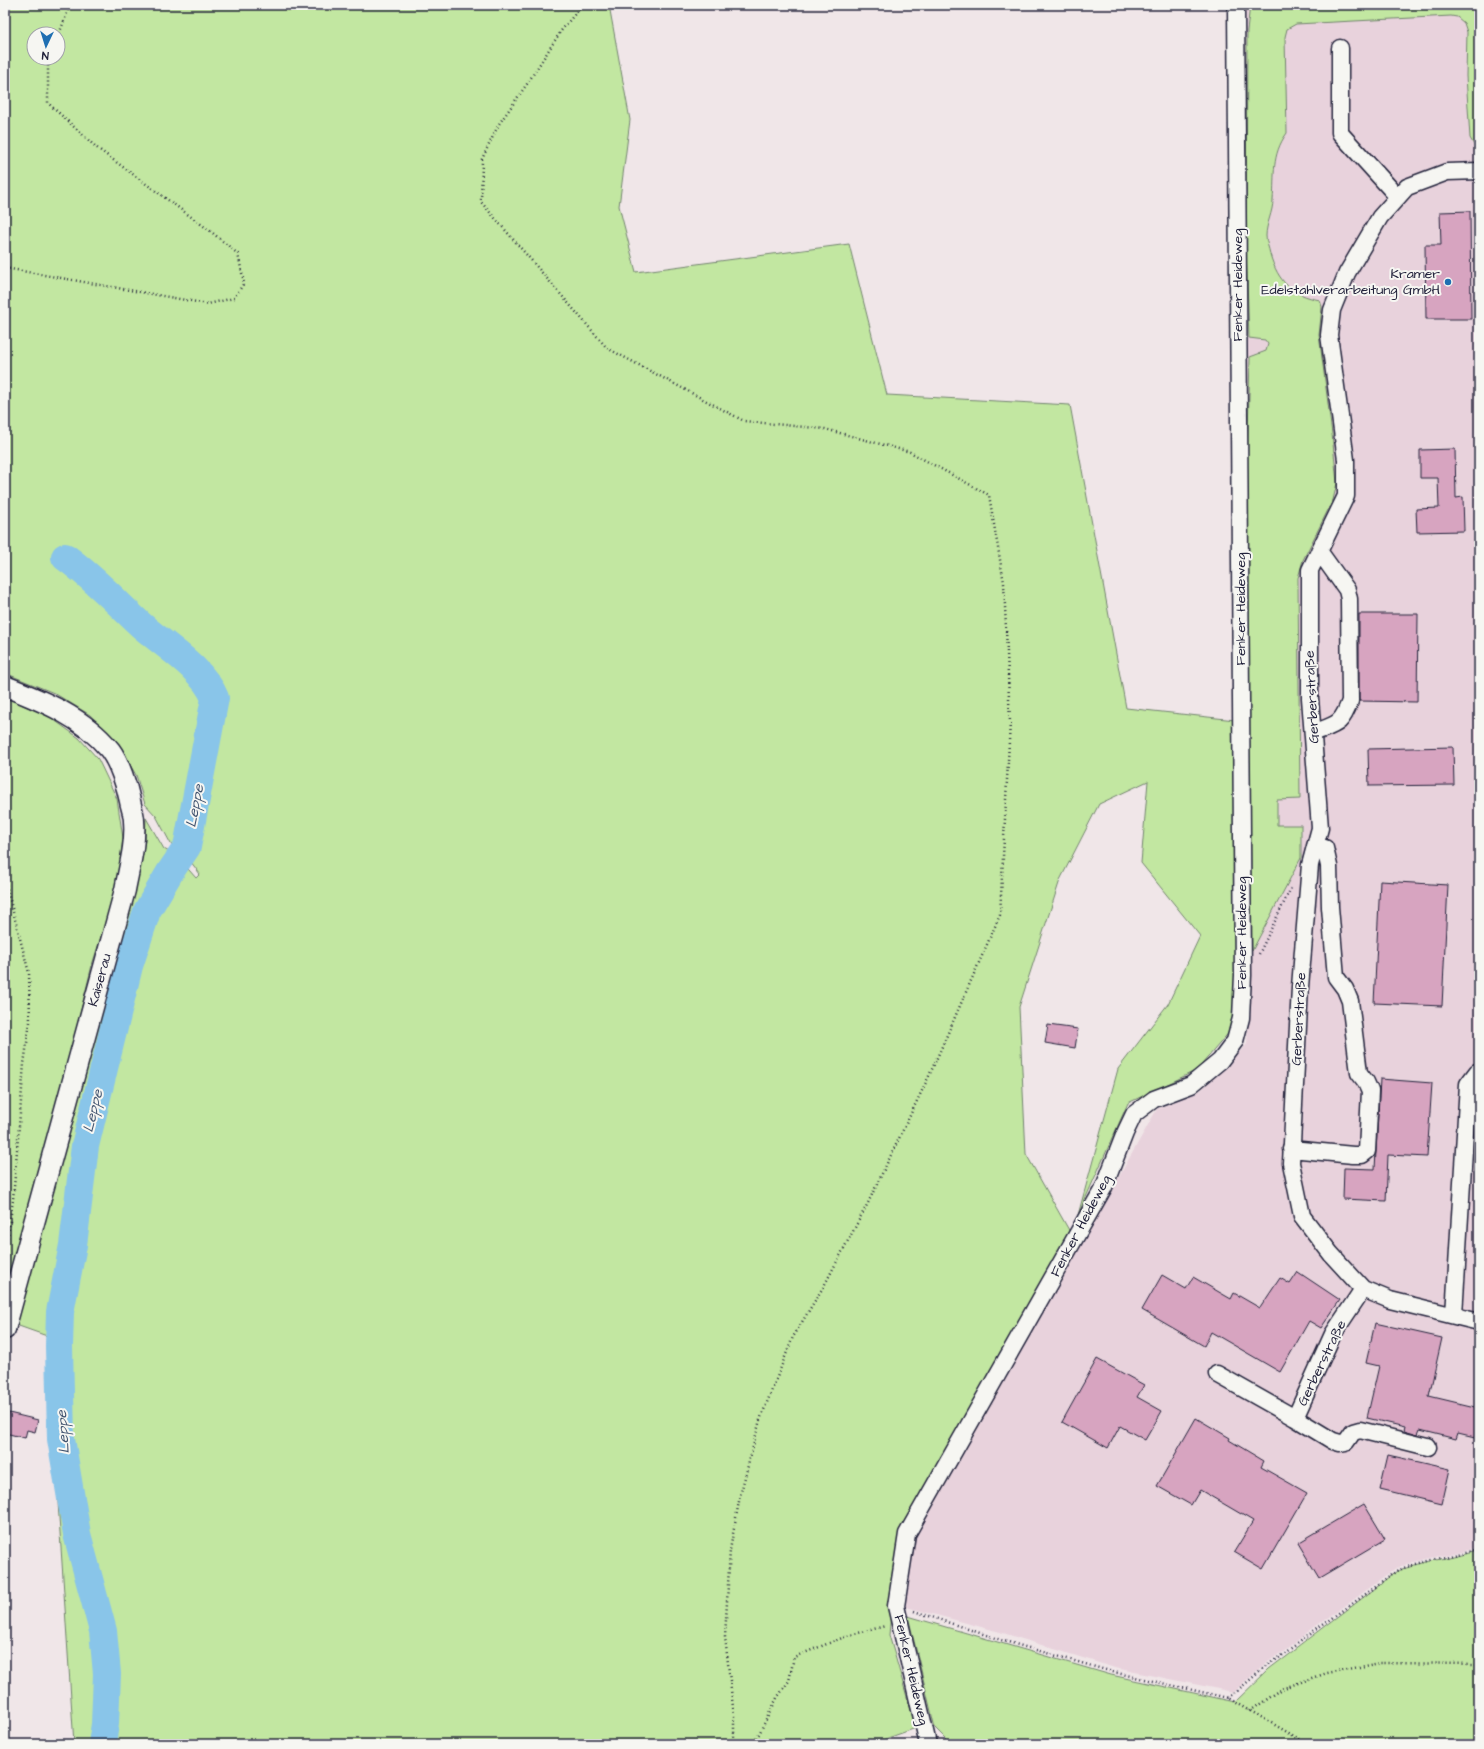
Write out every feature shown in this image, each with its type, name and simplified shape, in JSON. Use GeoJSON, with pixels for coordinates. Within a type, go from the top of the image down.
{"type":"FeatureCollection","features":[{"type":"Feature","properties":{"kind":"main road","name":"Kaiserau"},"geometry":{"type":"LineString","coordinates":[[5,686],[43,701],[67,714],[88,730],[110,751],[127,785],[134,822],[132,853],[125,890],[5,1329]]}},
{"type":"Feature","properties":{"kind":"street","name":"Fenker Heideweg"},"geometry":{"type":"LineString","coordinates":[[928,1744],[897,1611],[907,1534],[1104,1187],[1134,1114],[1154,1099],[1191,1085],[1224,1056],[1235,1042],[1241,1018],[1243,975],[1236,5]]}},
{"type":"Feature","properties":{"kind":"street"},"geometry":{"type":"LineString","coordinates":[[1340,48],[1340,133],[1398,197]]}},
{"type":"Feature","properties":{"kind":"street","name":"Gerberstraße"},"geometry":{"type":"LineString","coordinates":[[1479,171],[1447,172],[1407,187],[1380,217],[1347,273],[1332,310],[1329,335],[1346,460],[1346,496],[1310,570],[1310,698],[1320,828],[1310,865],[1291,1149],[1291,1163],[1302,1216],[1331,1254],[1363,1289],[1390,1300],[1479,1322]]}},
{"type":"Feature","properties":{"kind":"street"},"geometry":{"type":"LineString","coordinates":[[1313,733],[1338,724],[1345,715],[1350,701],[1349,600],[1347,590],[1319,551]]}},
{"type":"Feature","properties":{"kind":"street"},"geometry":{"type":"LineString","coordinates":[[1291,1149],[1353,1155],[1362,1155],[1367,1151],[1370,1091],[1366,1082],[1359,1073],[1350,1001],[1345,989],[1336,977],[1330,907],[1329,866],[1325,848],[1315,846]]}},
{"type":"Feature","properties":{"kind":"street"},"geometry":{"type":"LineString","coordinates":[[1454,1316],[1468,1084],[1477,1072],[1479,1072]]}},
{"type":"Feature","properties":{"kind":"street","name":"Gerberstraße"},"geometry":{"type":"LineString","coordinates":[[1295,1418],[1333,1334],[1363,1289]]}},
{"type":"Feature","properties":{"kind":"street","name":"Gerberstraße"},"geometry":{"type":"LineString","coordinates":[[1217,1374],[1295,1418],[1332,1441],[1340,1443],[1346,1442],[1353,1432],[1360,1430],[1428,1447]]}},
{"type":"Feature","properties":{"kind":"path"},"geometry":{"type":"LineString","coordinates":[[62,26],[70,5]]}},
{"type":"Feature","properties":{"kind":"path"},"geometry":{"type":"LineString","coordinates":[[582,5],[561,31],[499,124],[482,159],[481,202],[607,348],[744,421],[825,429],[910,452],[989,495],[1004,583],[1010,722],[1000,915],[929,1076],[868,1203],[825,1284],[793,1337],[760,1420],[740,1496],[730,1550],[725,1637],[734,1716],[734,1744]]}},
{"type":"Feature","properties":{"kind":"path"},"geometry":{"type":"LineString","coordinates":[[5,268],[208,304],[234,298],[244,283],[238,254],[209,230],[97,148],[48,103],[48,66]]}},
{"type":"Feature","properties":{"kind":"path"},"geometry":{"type":"LineString","coordinates":[[5,881],[29,973],[30,1022],[24,1064],[14,1200],[5,1257]]}},
{"type":"Feature","properties":{"kind":"path"},"geometry":{"type":"LineString","coordinates":[[1243,975],[1262,949],[1293,885]]}},
{"type":"Feature","properties":{"kind":"path"},"geometry":{"type":"LineString","coordinates":[[1228,1698],[1268,1665],[1402,1567],[1479,1549]]}},
{"type":"Feature","properties":{"kind":"path"},"geometry":{"type":"LineString","coordinates":[[751,1744],[759,1734],[777,1698],[790,1681],[794,1657],[847,1636],[890,1624],[897,1611],[1113,1672],[1228,1698],[1308,1744]]}},
{"type":"Feature","properties":{"kind":"path"},"geometry":{"type":"LineString","coordinates":[[1249,1711],[1281,1689],[1327,1673],[1382,1663],[1479,1664]]}},
{"type":"Feature","properties":{"kind":"shaded area"},"geometry":{"type":"Polygon","coordinates":[[[1245,5],[1479,5],[1479,1547],[1401,1565],[1268,1662],[1233,1692],[1115,1668],[1000,1632],[899,1605],[911,1534],[994,1399],[1157,1109],[1200,1091],[1247,1044],[1250,979],[1243,17],[1245,5]]]}},
{"type":"Feature","properties":{"kind":"green space"},"geometry":{"type":"Polygon","coordinates":[[[5,5],[609,5],[630,120],[619,206],[636,272],[849,244],[887,395],[1070,405],[1126,708],[1235,720],[1238,975],[1231,1030],[1197,1070],[1128,1103],[1078,1215],[1118,1069],[1168,1004],[1200,936],[1141,863],[1148,781],[1099,804],[1060,880],[1019,1007],[1026,1154],[1070,1232],[903,1531],[892,1602],[889,1635],[916,1728],[871,1744],[74,1744],[47,1336],[16,1325],[145,841],[146,818],[164,849],[182,862],[196,878],[200,874],[185,854],[172,846],[156,816],[145,804],[136,775],[114,738],[90,715],[54,693],[5,673],[5,5]]]}},
{"type":"Feature","properties":{"kind":"green space"},"geometry":{"type":"Polygon","coordinates":[[[1250,5],[1479,5],[1479,144],[1474,145],[1470,138],[1466,76],[1467,32],[1464,23],[1457,17],[1451,16],[1296,24],[1287,29],[1285,37],[1287,133],[1278,149],[1276,157],[1273,204],[1267,227],[1266,238],[1273,264],[1282,280],[1294,291],[1310,298],[1320,300],[1322,307],[1319,335],[1337,483],[1333,500],[1303,560],[1298,578],[1300,799],[1277,800],[1277,825],[1301,825],[1301,858],[1252,951],[1246,510],[1250,357],[1266,351],[1268,344],[1265,340],[1249,338],[1246,250],[1247,31],[1250,5]]]}},
{"type":"Feature","properties":{"kind":"green space"},"geometry":{"type":"Polygon","coordinates":[[[5,697],[50,717],[79,738],[98,759],[117,799],[123,838],[116,890],[92,965],[50,1137],[5,1287],[5,697]]]}},
{"type":"Feature","properties":{"kind":"green space"},"geometry":{"type":"Polygon","coordinates":[[[1479,1550],[1479,1744],[951,1744],[935,1728],[908,1616],[1111,1675],[1235,1702],[1268,1670],[1402,1568],[1479,1550]]]}},
{"type":"Feature","properties":{"kind":"building","name":"Kramer Edelstahlverarbeitung GmbH"},"geometry":{"type":"Polygon","coordinates":[[[1470,211],[1471,319],[1426,319],[1425,245],[1441,245],[1440,212],[1470,211]]]}},
{"type":"Feature","properties":{"kind":"building"},"geometry":{"type":"Polygon","coordinates":[[[1455,449],[1456,498],[1463,497],[1464,531],[1417,532],[1416,509],[1439,508],[1438,478],[1420,478],[1420,450],[1455,449]]]}},
{"type":"Feature","properties":{"kind":"building"},"geometry":{"type":"Polygon","coordinates":[[[1359,614],[1418,614],[1417,702],[1359,701],[1359,614]]]}},
{"type":"Feature","properties":{"kind":"building"},"geometry":{"type":"Polygon","coordinates":[[[1453,747],[1454,785],[1369,786],[1368,749],[1453,747]]]}},
{"type":"Feature","properties":{"kind":"building"},"geometry":{"type":"Polygon","coordinates":[[[1380,881],[1448,885],[1442,1006],[1374,1003],[1380,881]]]}},
{"type":"Feature","properties":{"kind":"building"},"geometry":{"type":"Polygon","coordinates":[[[1048,1025],[1078,1029],[1075,1048],[1045,1043],[1048,1025]]]}},
{"type":"Feature","properties":{"kind":"building"},"geometry":{"type":"Polygon","coordinates":[[[1380,1079],[1432,1083],[1427,1157],[1388,1155],[1386,1201],[1343,1199],[1344,1168],[1375,1169],[1380,1079]]]}},
{"type":"Feature","properties":{"kind":"building"},"geometry":{"type":"Polygon","coordinates":[[[1298,1272],[1340,1300],[1321,1328],[1309,1321],[1280,1372],[1211,1332],[1204,1346],[1142,1310],[1162,1275],[1186,1289],[1193,1277],[1231,1299],[1234,1293],[1260,1308],[1280,1278],[1290,1284],[1298,1272]]]}},
{"type":"Feature","properties":{"kind":"building"},"geometry":{"type":"Polygon","coordinates":[[[1375,1323],[1442,1338],[1429,1396],[1479,1408],[1479,1438],[1458,1433],[1456,1439],[1420,1430],[1418,1435],[1404,1431],[1405,1427],[1367,1418],[1379,1366],[1366,1363],[1375,1323]]]}},
{"type":"Feature","properties":{"kind":"building"},"geometry":{"type":"Polygon","coordinates":[[[1097,1359],[1144,1385],[1137,1397],[1162,1411],[1145,1440],[1120,1426],[1108,1448],[1062,1422],[1097,1359]]]}},
{"type":"Feature","properties":{"kind":"building"},"geometry":{"type":"Polygon","coordinates":[[[9,1413],[38,1420],[35,1432],[27,1430],[25,1438],[5,1433],[9,1413]]]}},
{"type":"Feature","properties":{"kind":"building"},"geometry":{"type":"Polygon","coordinates":[[[1196,1418],[1230,1438],[1229,1440],[1264,1461],[1261,1467],[1307,1493],[1263,1569],[1234,1552],[1253,1521],[1200,1490],[1191,1505],[1157,1486],[1196,1418]]]}},
{"type":"Feature","properties":{"kind":"building"},"geometry":{"type":"Polygon","coordinates":[[[1388,1455],[1450,1469],[1442,1504],[1380,1489],[1388,1455]]]}},
{"type":"Feature","properties":{"kind":"building"},"geometry":{"type":"Polygon","coordinates":[[[1364,1504],[1385,1539],[1319,1578],[1298,1543],[1364,1504]]]}},
{"type":"Feature","properties":{"kind":"waterway","name":"Leppe"},"geometry":{"type":"LineString","coordinates":[[65,557],[95,581],[141,625],[193,667],[202,677],[215,698],[187,847],[147,911],[129,966],[85,1146],[73,1245],[60,1312],[59,1346],[61,1439],[77,1534],[103,1631],[107,1674],[105,1724],[102,1744]]}},
{"type":"Feature","properties":{"kind":"place","name":"Kramer Edelstahlverarbeitung GmbH"},"geometry":{"type":"Point","coordinates":[1448,282]}}]}
